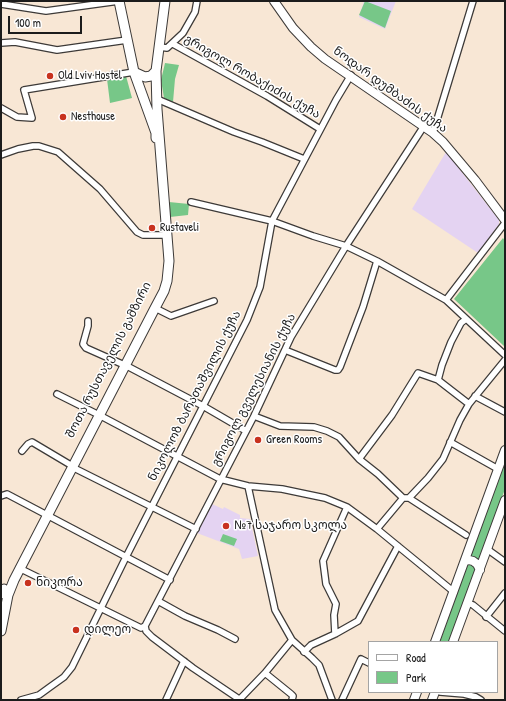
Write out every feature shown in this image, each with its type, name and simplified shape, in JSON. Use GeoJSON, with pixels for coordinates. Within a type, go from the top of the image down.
{"type":"FeatureCollection","features":[{"type":"Feature","properties":{"kind":"main road","name":"შოთა რუსთაველის გამზირი"},"geometry":{"type":"LineString","coordinates":[[119,1],[134,72],[156,133],[166,259],[164,280],[123,365]]}},
{"type":"Feature","properties":{"kind":"main road","name":"შოთა რუსთაველის გამზირი"},"geometry":{"type":"LineString","coordinates":[[1,598],[3,591],[164,291],[169,260],[156,71],[165,1]]}},
{"type":"Feature","properties":{"kind":"main road","name":"ნოდარ დუმბაძის ქუჩა"},"geometry":{"type":"LineString","coordinates":[[274,1],[293,28],[311,47],[424,126],[443,142],[475,180],[505,221]]}},
{"type":"Feature","properties":{"kind":"main road"},"geometry":{"type":"LineString","coordinates":[[134,72],[145,77],[151,76],[156,71]]}},
{"type":"Feature","properties":{"kind":"main road"},"geometry":{"type":"LineString","coordinates":[[435,641],[505,450]]}},
{"type":"Feature","properties":{"kind":"main road"},"geometry":{"type":"LineString","coordinates":[[453,641],[505,500]]}},
{"type":"Feature","properties":{"kind":"main road","name":"შოთა რუსთაველის გამზირი"},"geometry":{"type":"LineString","coordinates":[[1,631],[8,595],[45,514]]}},
{"type":"Feature","properties":{"kind":"main road"},"geometry":{"type":"LineString","coordinates":[[465,561],[473,561],[477,564],[480,570]]}},
{"type":"Feature","properties":{"kind":"street"},"geometry":{"type":"LineString","coordinates":[[1,4],[46,10],[119,1]]}},
{"type":"Feature","properties":{"kind":"street","name":"გრიგოლ რობაქიძის ქუჩა"},"geometry":{"type":"LineString","coordinates":[[159,47],[167,48],[183,33],[195,12],[197,1]]}},
{"type":"Feature","properties":{"kind":"street"},"geometry":{"type":"LineString","coordinates":[[433,133],[473,1]]}},
{"type":"Feature","properties":{"kind":"street"},"geometry":{"type":"LineString","coordinates":[[1,43],[15,42],[57,50],[127,40]]}},
{"type":"Feature","properties":{"kind":"street","name":"გრიგოლ რობაქიძის ქუჩა"},"geometry":{"type":"LineString","coordinates":[[173,44],[267,96],[320,129]]}},
{"type":"Feature","properties":{"kind":"street"},"geometry":{"type":"LineString","coordinates":[[1,108],[18,117],[32,118],[24,90],[134,72]]}},
{"type":"Feature","properties":{"kind":"street","name":"ნიკოლოზ ბარათაშვილის ქუჩა"},"geometry":{"type":"LineString","coordinates":[[21,700],[39,694],[64,677],[72,667],[100,608],[241,333],[260,287],[272,221],[320,129],[351,75]]}},
{"type":"Feature","properties":{"kind":"street"},"geometry":{"type":"LineString","coordinates":[[157,99],[234,132],[304,159]]}},
{"type":"Feature","properties":{"kind":"street","name":"გრიგოლ გველესიანის ქუჩა"},"geometry":{"type":"LineString","coordinates":[[145,626],[254,416],[296,327],[346,246],[424,126]]}},
{"type":"Feature","properties":{"kind":"street"},"geometry":{"type":"LineString","coordinates":[[1,155],[33,146],[39,146],[58,152],[100,189],[137,232],[143,235],[164,235]]}},
{"type":"Feature","properties":{"kind":"street"},"geometry":{"type":"LineString","coordinates":[[191,202],[272,221],[312,236],[346,246],[446,300],[505,355]]}},
{"type":"Feature","properties":{"kind":"street"},"geometry":{"type":"LineString","coordinates":[[446,300],[505,221]]}},
{"type":"Feature","properties":{"kind":"street"},"geometry":{"type":"LineString","coordinates":[[285,350],[338,370],[364,307],[377,262]]}},
{"type":"Feature","properties":{"kind":"street"},"geometry":{"type":"LineString","coordinates":[[155,308],[171,316],[214,301]]}},
{"type":"Feature","properties":{"kind":"street"},"geometry":{"type":"LineString","coordinates":[[438,380],[451,342],[461,323],[466,319]]}},
{"type":"Feature","properties":{"kind":"street"},"geometry":{"type":"LineString","coordinates":[[88,320],[88,326],[83,344],[86,348],[123,365],[203,406],[246,431]]}},
{"type":"Feature","properties":{"kind":"street"},"geometry":{"type":"LineString","coordinates":[[409,498],[443,459],[460,420],[469,404],[505,360]]}},
{"type":"Feature","properties":{"kind":"street"},"geometry":{"type":"LineString","coordinates":[[358,459],[392,415],[418,373],[438,380],[469,404]]}},
{"type":"Feature","properties":{"kind":"street"},"geometry":{"type":"LineString","coordinates":[[57,394],[220,479],[248,486],[282,489],[325,498],[347,507],[377,529],[454,592]]}},
{"type":"Feature","properties":{"kind":"street"},"geometry":{"type":"LineString","coordinates":[[475,396],[505,412]]}},
{"type":"Feature","properties":{"kind":"street"},"geometry":{"type":"LineString","coordinates":[[254,416],[280,426],[314,427],[339,437],[358,459],[378,474],[403,498],[409,498],[466,535]]}},
{"type":"Feature","properties":{"kind":"street"},"geometry":{"type":"LineString","coordinates":[[22,451],[30,442],[70,465],[196,529]]}},
{"type":"Feature","properties":{"kind":"street"},"geometry":{"type":"LineString","coordinates":[[450,442],[498,469]]}},
{"type":"Feature","properties":{"kind":"street"},"geometry":{"type":"LineString","coordinates":[[248,486],[275,610],[292,640],[319,666],[332,700]]}},
{"type":"Feature","properties":{"kind":"street"},"geometry":{"type":"LineString","coordinates":[[1,496],[7,494],[170,580]]}},
{"type":"Feature","properties":{"kind":"street"},"geometry":{"type":"LineString","coordinates":[[377,529],[403,498]]}},
{"type":"Feature","properties":{"kind":"street"},"geometry":{"type":"LineString","coordinates":[[335,634],[334,615],[336,604],[326,584],[323,561],[347,507]]}},
{"type":"Feature","properties":{"kind":"street"},"geometry":{"type":"LineString","coordinates":[[304,652],[311,645],[358,621],[398,546]]}},
{"type":"Feature","properties":{"kind":"street"},"geometry":{"type":"LineString","coordinates":[[487,549],[505,562]]}},
{"type":"Feature","properties":{"kind":"street"},"geometry":{"type":"LineString","coordinates":[[20,568],[141,628],[145,626],[146,631],[152,637],[239,700],[265,673],[292,640]]}},
{"type":"Feature","properties":{"kind":"street"},"geometry":{"type":"LineString","coordinates":[[486,616],[505,593]]}},
{"type":"Feature","properties":{"kind":"street"},"geometry":{"type":"LineString","coordinates":[[158,601],[185,616],[235,638]]}},
{"type":"Feature","properties":{"kind":"street"},"geometry":{"type":"LineString","coordinates":[[468,603],[473,605],[505,632]]}},
{"type":"Feature","properties":{"kind":"street"},"geometry":{"type":"LineString","coordinates":[[166,700],[184,660]]}},
{"type":"Feature","properties":{"kind":"street"},"geometry":{"type":"LineString","coordinates":[[342,700],[361,660],[368,663]]}},
{"type":"Feature","properties":{"kind":"street"},"geometry":{"type":"LineString","coordinates":[[265,673],[291,694],[293,696],[292,700]]}},
{"type":"Feature","properties":{"kind":"street"},"geometry":{"type":"LineString","coordinates":[[452,693],[464,694],[481,700]]}},
{"type":"Feature","properties":{"kind":"shaded area"},"geometry":{"type":"Polygon","coordinates":[[[364,1],[396,1],[385,29],[359,17],[364,1]]]}},
{"type":"Feature","properties":{"kind":"shaded area"},"geometry":{"type":"Polygon","coordinates":[[[446,152],[499,220],[499,224],[478,253],[412,209],[446,152]]]}},
{"type":"Feature","properties":{"kind":"shaded area","name":"№7 საჯარო სკოლა"},"geometry":{"type":"Polygon","coordinates":[[[212,504],[223,509],[224,507],[240,515],[240,518],[250,519],[258,556],[242,559],[239,549],[197,533],[212,504]]]}},
{"type":"Feature","properties":{"kind":"green space"},"geometry":{"type":"Polygon","coordinates":[[[365,1],[391,11],[385,28],[359,15],[365,1]]]}},
{"type":"Feature","properties":{"kind":"green space"},"geometry":{"type":"Polygon","coordinates":[[[165,63],[179,65],[175,79],[173,102],[164,98],[161,80],[165,63]]]}},
{"type":"Feature","properties":{"kind":"green space"},"geometry":{"type":"Polygon","coordinates":[[[126,76],[132,98],[110,103],[107,79],[126,76]]]}},
{"type":"Feature","properties":{"kind":"green space"},"geometry":{"type":"Polygon","coordinates":[[[169,202],[189,204],[188,215],[170,217],[169,202]]]}},
{"type":"Feature","properties":{"kind":"green space"},"geometry":{"type":"Polygon","coordinates":[[[503,238],[505,241],[505,347],[454,299],[503,238]]]}},
{"type":"Feature","properties":{"kind":"green space"},"geometry":{"type":"Polygon","coordinates":[[[505,463],[505,489],[479,560],[470,557],[505,463]]]}},
{"type":"Feature","properties":{"kind":"green space"},"geometry":{"type":"Polygon","coordinates":[[[223,534],[237,539],[234,546],[220,541],[223,534]]]}},
{"type":"Feature","properties":{"kind":"green space"},"geometry":{"type":"Polygon","coordinates":[[[471,564],[476,569],[449,641],[440,641],[467,566],[471,564]]]}},
{"type":"Feature","properties":{"kind":"place","name":"Old Lviv Hostel"},"geometry":{"type":"Point","coordinates":[50,76]}},
{"type":"Feature","properties":{"kind":"place","name":"Nesthouse"},"geometry":{"type":"Point","coordinates":[63,117]}},
{"type":"Feature","properties":{"kind":"place","name":"Rustaveli"},"geometry":{"type":"Point","coordinates":[152,228]}},
{"type":"Feature","properties":{"kind":"place","name":"Green Rooms"},"geometry":{"type":"Point","coordinates":[258,440]}},
{"type":"Feature","properties":{"kind":"place","name":"№7 საჯარო სკოლა"},"geometry":{"type":"Point","coordinates":[226,526]}},
{"type":"Feature","properties":{"kind":"place","name":"ნიკორა"},"geometry":{"type":"Point","coordinates":[28,583]}},
{"type":"Feature","properties":{"kind":"place","name":"დილეო"},"geometry":{"type":"Point","coordinates":[76,630]}}]}
